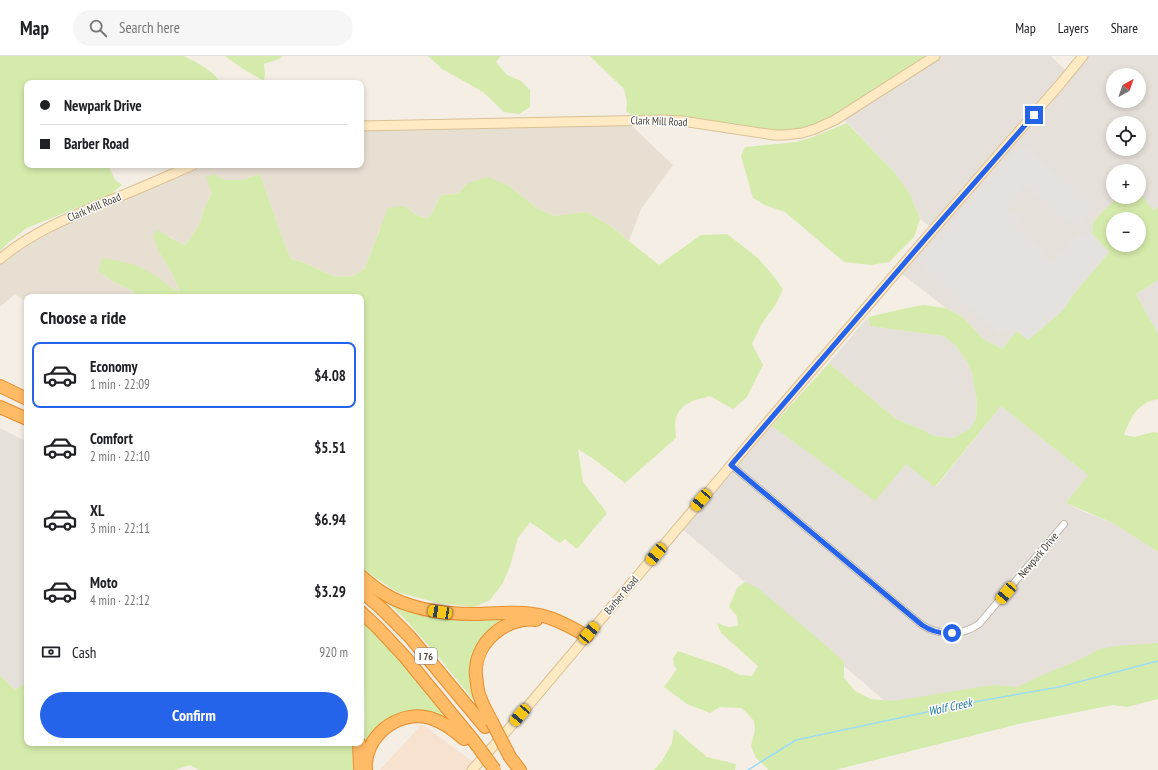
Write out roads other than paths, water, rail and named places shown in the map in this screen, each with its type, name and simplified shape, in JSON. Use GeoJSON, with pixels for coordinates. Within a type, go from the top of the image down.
{"type":"FeatureCollection","features":[{"type":"Feature","properties":{"kind":"highway"},"geometry":{"type":"LineString","coordinates":[[0,386],[24,398]]}},
{"type":"Feature","properties":{"kind":"highway"},"geometry":{"type":"LineString","coordinates":[[0,407],[24,418]]}},
{"type":"Feature","properties":{"kind":"highway"},"geometry":{"type":"LineString","coordinates":[[364,578],[383,593],[418,608],[461,614],[519,612],[534,614],[549,618],[585,638]]}},
{"type":"Feature","properties":{"kind":"highway","name":"I 76"},"geometry":{"type":"LineString","coordinates":[[364,594],[410,637],[489,724]]}},
{"type":"Feature","properties":{"kind":"highway","name":"I 76"},"geometry":{"type":"LineString","coordinates":[[364,615],[405,657],[472,742]]}},
{"type":"Feature","properties":{"kind":"highway"},"geometry":{"type":"LineString","coordinates":[[520,770],[489,724],[479,696],[476,675],[479,655],[494,633],[514,622],[532,619],[542,620],[585,638]]}},
{"type":"Feature","properties":{"kind":"highway"},"geometry":{"type":"LineString","coordinates":[[366,770],[365,763],[368,750],[378,734],[391,723],[406,718],[424,717],[442,723],[472,742],[495,770]]}},
{"type":"Feature","properties":{"kind":"highway"},"geometry":{"type":"LineString","coordinates":[[358,746],[360,770]]}},
{"type":"Feature","properties":{"kind":"main road","name":"Clark Mill Road"},"geometry":{"type":"LineString","coordinates":[[364,126],[654,120],[682,121],[774,135],[794,134],[814,129],[834,120],[935,56]]}},
{"type":"Feature","properties":{"kind":"main road","name":"Barber Road"},"geometry":{"type":"LineString","coordinates":[[472,770],[506,732],[731,465],[926,238],[1062,83],[1083,56]]}},
{"type":"Feature","properties":{"kind":"main road","name":"Clark Mill Road"},"geometry":{"type":"LineString","coordinates":[[0,259],[34,235],[54,225],[92,207],[186,168]]}},
{"type":"Feature","properties":{"kind":"street","name":"Newpark Drive"},"geometry":{"type":"LineString","coordinates":[[731,465],[922,625],[930,630],[940,633],[957,633],[979,624],[1064,524]]}},
{"type":"Feature","properties":{"kind":"waterway","name":"Wolf Creek"},"geometry":{"type":"LineString","coordinates":[[748,770],[796,740],[974,702],[1059,687],[1158,661]]}}]}
